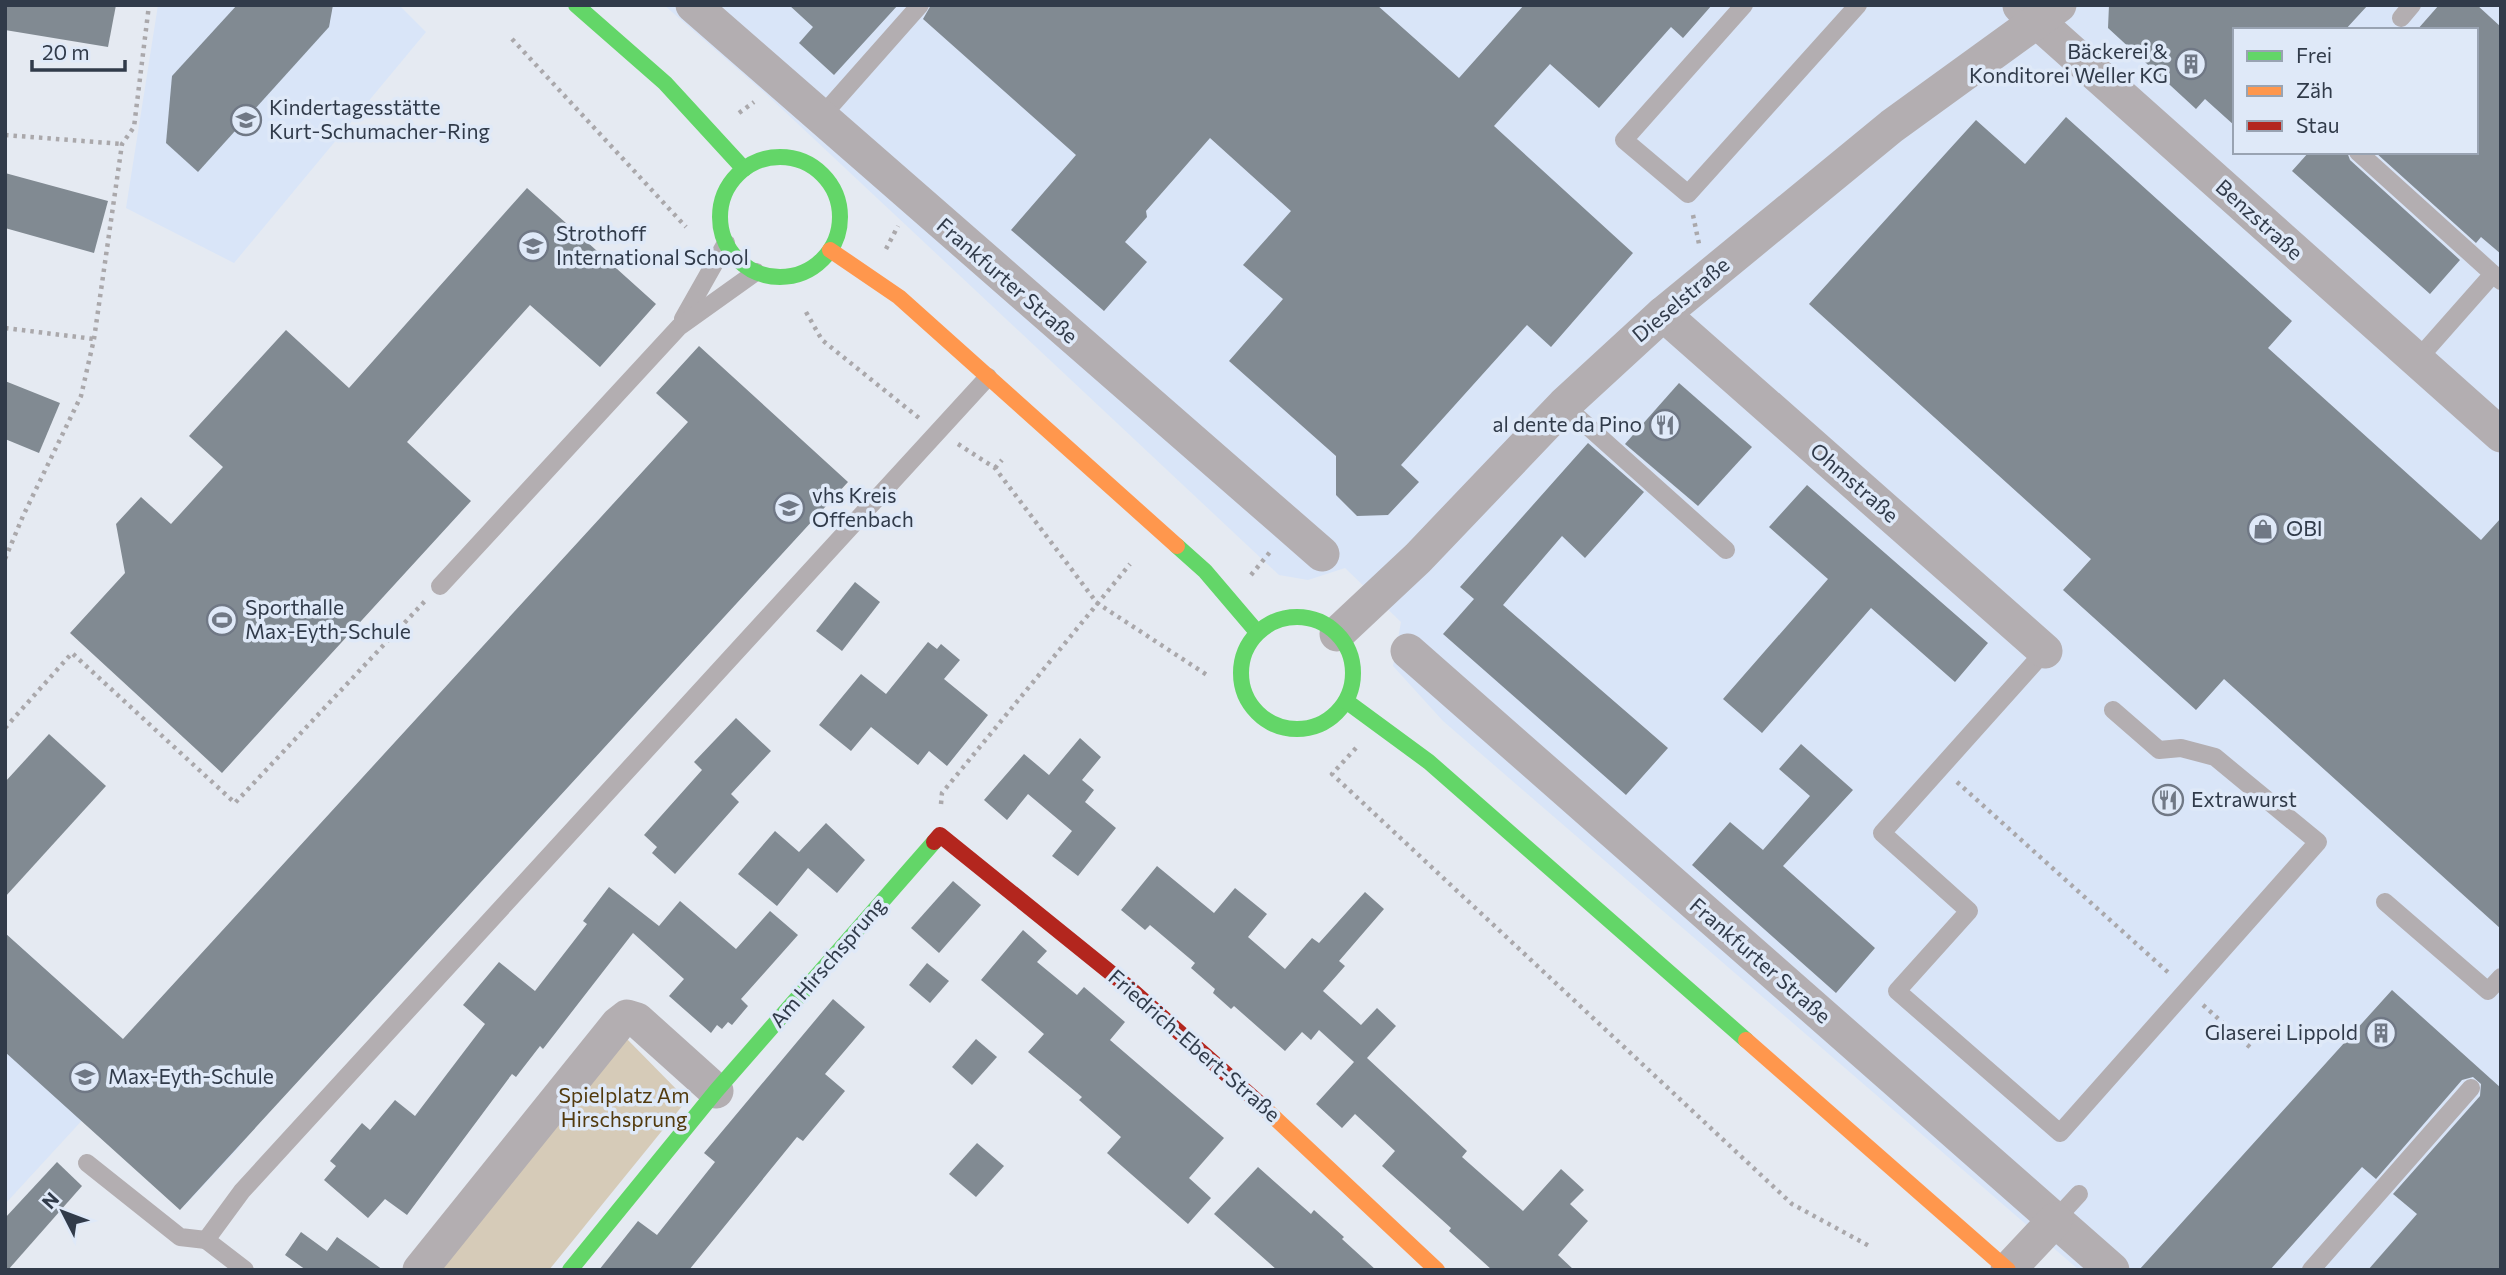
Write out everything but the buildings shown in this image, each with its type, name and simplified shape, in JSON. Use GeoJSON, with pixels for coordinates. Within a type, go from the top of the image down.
{"type":"FeatureCollection","features":[{"type":"Feature","properties":{"kind":"street"},"geometry":{"type":"LineString","coordinates":[[576,5],[665,83],[744,169]]}},
{"type":"Feature","properties":{"kind":"street","name":"Frankfurter Straße"},"geometry":{"type":"LineString","coordinates":[[693,5],[1322,554]]}},
{"type":"Feature","properties":{"kind":"street","name":"Dieselstraße"},"geometry":{"type":"LineString","coordinates":[[1337,634],[1418,558],[1564,405],[1663,314],[1892,126],[2038,11]]}},
{"type":"Feature","properties":{"kind":"street","name":"Benzstraße"},"geometry":{"type":"LineString","coordinates":[[2038,11],[2501,435]]}},
{"type":"Feature","properties":{"kind":"street"},"geometry":{"type":"LineString","coordinates":[[779,157],[798,159],[814,167],[828,180],[837,196],[840,214],[838,233],[830,250],[819,262],[797,274],[772,276],[756,272],[738,260],[726,243],[720,223],[722,202],[730,184],[744,169],[761,160],[779,157]]}},
{"type":"Feature","properties":{"kind":"street"},"geometry":{"type":"LineString","coordinates":[[830,250],[899,298],[1205,571],[1257,632]]}},
{"type":"Feature","properties":{"kind":"street","name":"Ohmstraße"},"geometry":{"type":"LineString","coordinates":[[1663,314],[2045,651]]}},
{"type":"Feature","properties":{"kind":"street"},"geometry":{"type":"LineString","coordinates":[[1302,616],[1318,620],[1337,634],[1350,654],[1353,670],[1352,686],[1346,701],[1333,716],[1317,726],[1297,729],[1279,727],[1261,717],[1248,703],[1241,685],[1240,666],[1246,647],[1257,632],[1271,622],[1302,616]]}},
{"type":"Feature","properties":{"kind":"street","name":"Frankfurter Straße"},"geometry":{"type":"LineString","coordinates":[[1408,651],[2112,1270]]}},
{"type":"Feature","properties":{"kind":"street"},"geometry":{"type":"LineString","coordinates":[[1346,701],[1429,762],[2008,1270],[2055,1220]]}},
{"type":"Feature","properties":{"kind":"street","name":"Am Hirschsprung"},"geometry":{"type":"LineString","coordinates":[[570,1270],[716,1091],[940,835]]}},
{"type":"Feature","properties":{"kind":"street","name":"Friedrich-Ebert-Straße"},"geometry":{"type":"LineString","coordinates":[[940,835],[1128,986],[1274,1116],[1437,1270]]}},
{"type":"Feature","properties":{"kind":"street"},"geometry":{"type":"LineString","coordinates":[[420,1270],[618,1024],[627,1017],[637,1020],[716,1091]]}},
{"type":"Feature","properties":{"kind":"lane"},"geometry":{"type":"LineString","coordinates":[[820,118],[920,5]]}},
{"type":"Feature","properties":{"kind":"lane"},"geometry":{"type":"LineString","coordinates":[[1745,5],[1624,140],[1688,194],[1858,5]]}},
{"type":"Feature","properties":{"kind":"lane"},"geometry":{"type":"LineString","coordinates":[[2360,154],[2497,277],[2417,360]]}},
{"type":"Feature","properties":{"kind":"lane"},"geometry":{"type":"LineString","coordinates":[[679,327],[726,243]]}},
{"type":"Feature","properties":{"kind":"lane"},"geometry":{"type":"LineString","coordinates":[[440,586],[679,327],[756,272]]}},
{"type":"Feature","properties":{"kind":"lane"},"geometry":{"type":"LineString","coordinates":[[205,1240],[242,1191],[988,377]]}},
{"type":"Feature","properties":{"kind":"lane"},"geometry":{"type":"LineString","coordinates":[[1564,405],[1726,550]]}},
{"type":"Feature","properties":{"kind":"lane"},"geometry":{"type":"LineString","coordinates":[[2045,651],[1881,833],[1969,911],[1897,991],[2060,1133],[2318,842],[2215,757],[2181,748],[2159,750],[2113,710]]}},
{"type":"Feature","properties":{"kind":"lane"},"geometry":{"type":"LineString","coordinates":[[2385,902],[2488,991],[2501,977]]}},
{"type":"Feature","properties":{"kind":"lane"},"geometry":{"type":"LineString","coordinates":[[2311,1270],[2471,1088]]}},
{"type":"Feature","properties":{"kind":"lane"},"geometry":{"type":"LineString","coordinates":[[87,1163],[180,1237],[205,1240],[245,1270]]}},
{"type":"Feature","properties":{"kind":"lane"},"geometry":{"type":"LineString","coordinates":[[2055,1220],[2079,1194]]}},
{"type":"Feature","properties":{"kind":"path"},"geometry":{"type":"LineString","coordinates":[[6,557],[81,396],[94,339],[122,144],[134,127],[149,5]]}},
{"type":"Feature","properties":{"kind":"path"},"geometry":{"type":"LineString","coordinates":[[512,39],[686,227]]}},
{"type":"Feature","properties":{"kind":"path"},"geometry":{"type":"LineString","coordinates":[[5,135],[122,144]]}},
{"type":"Feature","properties":{"kind":"path"},"geometry":{"type":"LineString","coordinates":[[1688,194],[1701,252],[1716,271]]}},
{"type":"Feature","properties":{"kind":"path"},"geometry":{"type":"LineString","coordinates":[[5,328],[94,339]]}},
{"type":"Feature","properties":{"kind":"path"},"geometry":{"type":"LineString","coordinates":[[995,468],[1002,460]]}},
{"type":"Feature","properties":{"kind":"path"},"geometry":{"type":"LineString","coordinates":[[940,835],[942,793],[1130,564]]}},
{"type":"Feature","properties":{"kind":"path"},"geometry":{"type":"LineString","coordinates":[[5,728],[72,653],[234,803],[440,586]]}},
{"type":"Feature","properties":{"kind":"path"},"geometry":{"type":"LineString","coordinates":[[1097,603],[1207,675]]}},
{"type":"Feature","properties":{"kind":"path"},"geometry":{"type":"LineString","coordinates":[[1941,767],[2252,1049]]}},
{"type":"Feature","properties":{"kind":"path"},"geometry":{"type":"LineString","coordinates":[[1332,774],[1792,1204],[1871,1247]]}},
{"type":"Feature","properties":{"kind":"shaded area","name":"Kindertagesstätte Kurt-Schumacher-Ring"},"geometry":{"type":"Polygon","coordinates":[[[158,5],[399,5],[426,32],[234,263],[126,208],[158,5]]]}},
{"type":"Feature","properties":{"kind":"shaded area"},"geometry":{"type":"Polygon","coordinates":[[[664,5],[2501,5],[2501,1270],[2079,1270],[1443,721],[1393,666],[1401,622],[1345,568],[1308,580],[1279,575],[765,93],[664,5]]]}},
{"type":"Feature","properties":{"kind":"shaded area","name":"Max-Eyth-Schule"},"geometry":{"type":"Polygon","coordinates":[[[5,933],[240,1146],[185,1205],[86,1116],[5,1204],[5,933]]]}},
{"type":"Feature","properties":{"kind":"green space","name":"Spielplatz Am Hirschsprung"},"geometry":{"type":"Polygon","coordinates":[[[624,1036],[687,1100],[549,1270],[439,1270],[624,1036]]]}},
{"type":"Feature","properties":{"kind":"traffic: fast"},"geometry":{"type":"LineString","coordinates":[[576,5],[665,83],[744,169]]}},
{"type":"Feature","properties":{"kind":"traffic: fast"},"geometry":{"type":"LineString","coordinates":[[780,157],[803,162],[822,175],[835,194],[840,217],[835,240],[822,259],[803,272],[780,277],[757,272],[738,259],[725,240],[720,217],[725,194],[738,175],[757,162],[780,157]]}},
{"type":"Feature","properties":{"kind":"traffic: fast"},"geometry":{"type":"LineString","coordinates":[[1177,546],[1205,571],[1257,632]]}},
{"type":"Feature","properties":{"kind":"traffic: fast"},"geometry":{"type":"LineString","coordinates":[[1297,617],[1319,621],[1337,633],[1349,651],[1353,673],[1349,695],[1337,713],[1319,725],[1297,729],[1275,725],[1257,713],[1245,695],[1241,673],[1245,651],[1257,633],[1275,621],[1297,617]]}},
{"type":"Feature","properties":{"kind":"traffic: fast"},"geometry":{"type":"LineString","coordinates":[[1346,701],[1429,762],[1746,1040]]}},
{"type":"Feature","properties":{"kind":"traffic: fast"},"geometry":{"type":"LineString","coordinates":[[570,1270],[716,1091],[934,842]]}},
{"type":"Feature","properties":{"kind":"traffic: slow"},"geometry":{"type":"LineString","coordinates":[[830,250],[899,297],[1177,546]]}},
{"type":"Feature","properties":{"kind":"traffic: slow"},"geometry":{"type":"LineString","coordinates":[[1746,1040],[2008,1270]]}},
{"type":"Feature","properties":{"kind":"traffic: slow"},"geometry":{"type":"LineString","coordinates":[[1260,1104],[1437,1270]]}},
{"type":"Feature","properties":{"kind":"traffic: jam"},"geometry":{"type":"LineString","coordinates":[[934,842],[940,835],[1127,986],[1260,1104]]}},
{"type":"Feature","properties":{"kind":"place","name":"Bäckerei & Konditorei Weller KG"},"geometry":{"type":"Point","coordinates":[2191,64]}},
{"type":"Feature","properties":{"kind":"place","name":"Kindertagesstätte Kurt-Schumacher-Ring"},"geometry":{"type":"Point","coordinates":[246,120]}},
{"type":"Feature","properties":{"kind":"place","name":"Strothoff International School"},"geometry":{"type":"Point","coordinates":[533,246]}},
{"type":"Feature","properties":{"kind":"place","name":"al dente da Pino"},"geometry":{"type":"Point","coordinates":[1665,425]}},
{"type":"Feature","properties":{"kind":"place","name":"vhs Kreis Offenbach"},"geometry":{"type":"Point","coordinates":[789,508]}},
{"type":"Feature","properties":{"kind":"place","name":"OBI"},"geometry":{"type":"Point","coordinates":[2263,529]}},
{"type":"Feature","properties":{"kind":"place","name":"Sporthalle Max-Eyth-Schule"},"geometry":{"type":"Point","coordinates":[222,620]}},
{"type":"Feature","properties":{"kind":"place","name":"Extrawurst"},"geometry":{"type":"Point","coordinates":[2168,800]}},
{"type":"Feature","properties":{"kind":"place","name":"Glaserei Lippold"},"geometry":{"type":"Point","coordinates":[2381,1033]}},
{"type":"Feature","properties":{"kind":"place","name":"Max-Eyth-Schule"},"geometry":{"type":"Point","coordinates":[85,1077]}}]}
